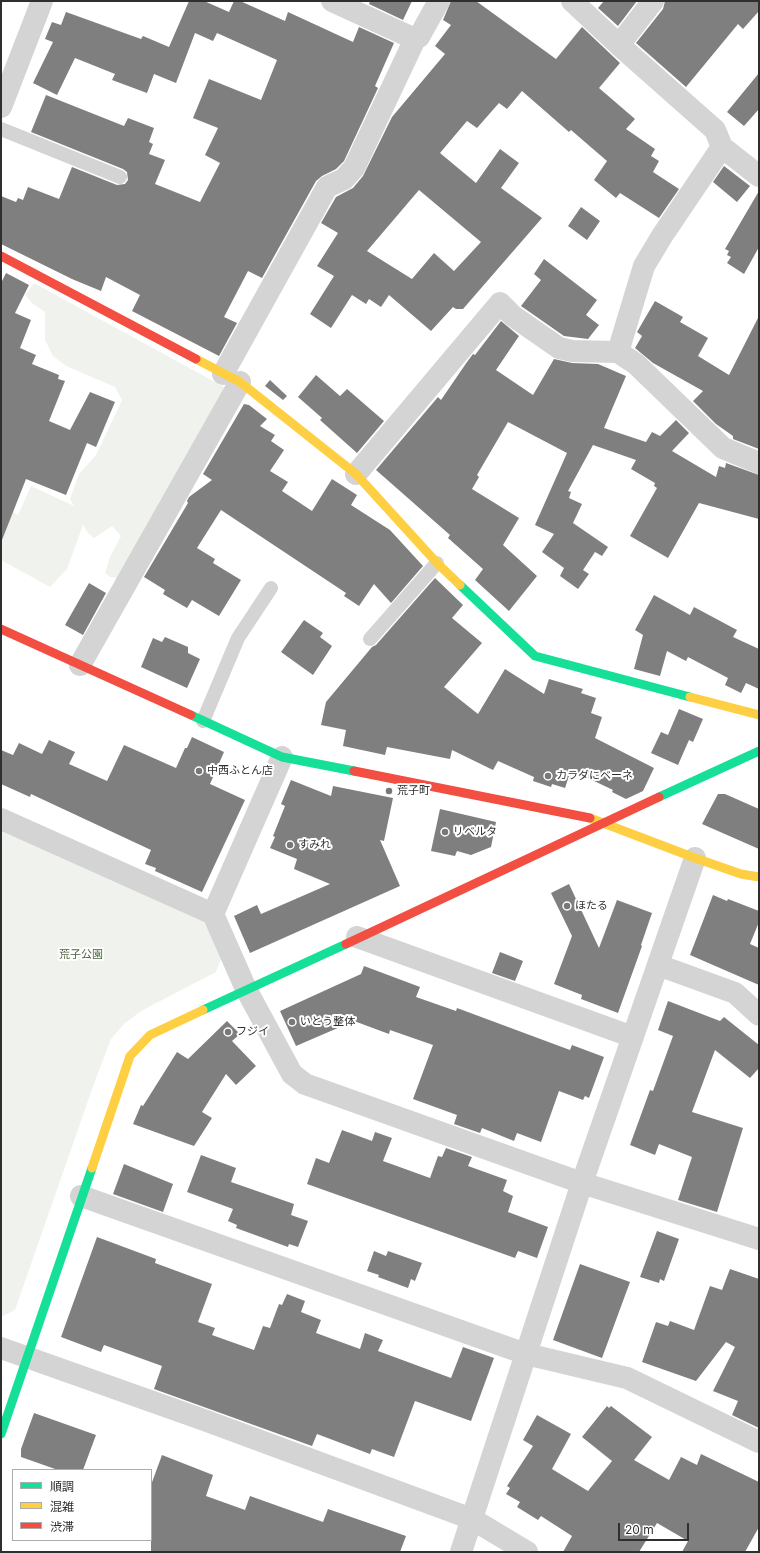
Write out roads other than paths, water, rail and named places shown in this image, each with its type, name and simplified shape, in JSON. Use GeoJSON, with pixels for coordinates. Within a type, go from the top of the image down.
{"type":"FeatureCollection","features":[{"type":"Feature","properties":{"kind":"street"},"geometry":{"type":"LineString","coordinates":[[1,107],[42,1]]}},
{"type":"Feature","properties":{"kind":"street"},"geometry":{"type":"LineString","coordinates":[[332,1],[415,39]]}},
{"type":"Feature","properties":{"kind":"street"},"geometry":{"type":"LineString","coordinates":[[80,665],[232,378],[327,187],[344,179],[354,168],[415,39],[419,37],[439,1]]}},
{"type":"Feature","properties":{"kind":"street"},"geometry":{"type":"LineString","coordinates":[[572,1],[715,130],[722,147],[759,176]]}},
{"type":"Feature","properties":{"kind":"street"},"geometry":{"type":"LineString","coordinates":[[619,45],[653,1]]}},
{"type":"Feature","properties":{"kind":"street"},"geometry":{"type":"LineString","coordinates":[[618,352],[644,266],[662,236],[722,147]]}},
{"type":"Feature","properties":{"kind":"street"},"geometry":{"type":"LineString","coordinates":[[1,256],[232,378],[356,474],[437,563],[535,656],[759,716]]}},
{"type":"Feature","properties":{"kind":"street"},"geometry":{"type":"LineString","coordinates":[[356,474],[500,303],[513,316],[559,348],[572,351],[618,352],[636,364],[723,448],[759,463]]}},
{"type":"Feature","properties":{"kind":"street"},"geometry":{"type":"LineString","coordinates":[[1,629],[282,757],[591,818],[695,858],[741,874],[759,877]]}},
{"type":"Feature","properties":{"kind":"street"},"geometry":{"type":"LineString","coordinates":[[1,1434],[130,1056],[150,1035],[357,937],[606,824],[759,751]]}},
{"type":"Feature","properties":{"kind":"street"},"geometry":{"type":"LineString","coordinates":[[213,914],[282,757]]}},
{"type":"Feature","properties":{"kind":"street"},"geometry":{"type":"LineString","coordinates":[[1,819],[213,914],[246,989],[292,1074],[305,1084],[582,1183],[759,1239]]}},
{"type":"Feature","properties":{"kind":"street"},"geometry":{"type":"LineString","coordinates":[[461,1552],[582,1183],[695,858]]}},
{"type":"Feature","properties":{"kind":"street"},"geometry":{"type":"LineString","coordinates":[[357,937],[633,1037]]}},
{"type":"Feature","properties":{"kind":"street"},"geometry":{"type":"LineString","coordinates":[[658,965],[735,993],[759,1015]]}},
{"type":"Feature","properties":{"kind":"street"},"geometry":{"type":"LineString","coordinates":[[81,1196],[526,1354],[628,1378],[759,1442]]}},
{"type":"Feature","properties":{"kind":"street"},"geometry":{"type":"LineString","coordinates":[[1,1348],[204,1420],[472,1519],[527,1552]]}},
{"type":"Feature","properties":{"kind":"lane"},"geometry":{"type":"LineString","coordinates":[[1,129],[120,177]]}},
{"type":"Feature","properties":{"kind":"lane"},"geometry":{"type":"LineString","coordinates":[[370,639],[437,563]]}},
{"type":"Feature","properties":{"kind":"lane"},"geometry":{"type":"LineString","coordinates":[[203,721],[238,638],[271,588]]}},
{"type":"Feature","properties":{"kind":"place","name":"中西ふとん店"},"geometry":{"type":"Point","coordinates":[199,771]}},
{"type":"Feature","properties":{"kind":"place","name":"カラダにベーネ"},"geometry":{"type":"Point","coordinates":[548,776]}},
{"type":"Feature","properties":{"kind":"place","name":"荒子町"},"geometry":{"type":"Point","coordinates":[389,791]}},
{"type":"Feature","properties":{"kind":"place","name":"リベルタ"},"geometry":{"type":"Point","coordinates":[445,832]}},
{"type":"Feature","properties":{"kind":"place","name":"すみれ"},"geometry":{"type":"Point","coordinates":[290,845]}},
{"type":"Feature","properties":{"kind":"place","name":"ほたる"},"geometry":{"type":"Point","coordinates":[567,906]}},
{"type":"Feature","properties":{"kind":"place","name":"いとう整体"},"geometry":{"type":"Point","coordinates":[292,1022]}},
{"type":"Feature","properties":{"kind":"place","name":"フジイ"},"geometry":{"type":"Point","coordinates":[228,1032]}},
{"type":"Feature","properties":{"kind":"park label","name":"荒子公園"},"geometry":{"type":"Point","coordinates":[81,955]}}]}
